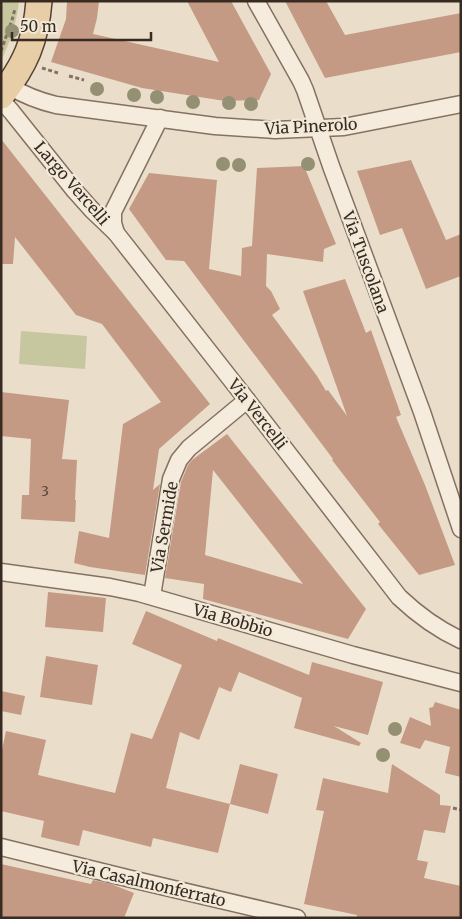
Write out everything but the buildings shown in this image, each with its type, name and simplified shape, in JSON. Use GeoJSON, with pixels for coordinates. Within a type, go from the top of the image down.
{"type":"FeatureCollection","features":[{"type":"Feature","properties":{"kind":"main road"},"geometry":{"type":"LineString","coordinates":[[4,94],[22,67],[30,47],[36,26],[39,1]]}},
{"type":"Feature","properties":{"kind":"street","name":"Via Tuscolana"},"geometry":{"type":"LineString","coordinates":[[256,1],[301,81],[422,412],[461,529]]}},
{"type":"Feature","properties":{"kind":"street"},"geometry":{"type":"LineString","coordinates":[[4,94],[22,94],[48,103],[160,118]]}},
{"type":"Feature","properties":{"kind":"street","name":"Largo Vercelli"},"geometry":{"type":"LineString","coordinates":[[4,94],[12,111],[92,210],[116,233]]}},
{"type":"Feature","properties":{"kind":"street","name":"Via Pinerolo"},"geometry":{"type":"LineString","coordinates":[[160,118],[231,128],[318,129],[344,127],[461,104]]}},
{"type":"Feature","properties":{"kind":"street","name":"Largo Vercelli"},"geometry":{"type":"LineString","coordinates":[[116,233],[112,212],[160,118]]}},
{"type":"Feature","properties":{"kind":"street","name":"Via Vercelli"},"geometry":{"type":"LineString","coordinates":[[116,233],[399,597],[433,626],[461,640]]}},
{"type":"Feature","properties":{"kind":"street","name":"Via Sermide"},"geometry":{"type":"LineString","coordinates":[[152,596],[171,479],[176,466],[192,445],[247,400]]}},
{"type":"Feature","properties":{"kind":"street","name":"Via Bobbio"},"geometry":{"type":"LineString","coordinates":[[1,572],[110,587],[152,596],[353,655],[461,683]]}},
{"type":"Feature","properties":{"kind":"street","name":"Via Casalmonferrato"},"geometry":{"type":"LineString","coordinates":[[1,848],[127,878],[253,913],[297,918]]}},
{"type":"Feature","properties":{"kind":"path"},"geometry":{"type":"LineString","coordinates":[[1,51],[15,7]]}},
{"type":"Feature","properties":{"kind":"path"},"geometry":{"type":"LineString","coordinates":[[37,67],[58,73]]}},
{"type":"Feature","properties":{"kind":"path"},"geometry":{"type":"LineString","coordinates":[[69,76],[84,80]]}},
{"type":"Feature","properties":{"kind":"path"},"geometry":{"type":"LineString","coordinates":[[452,808],[461,810]]}},
{"type":"Feature","properties":{"kind":"green space"},"geometry":{"type":"Polygon","coordinates":[[[1,1],[19,1],[13,32],[1,61],[1,1]]]}},
{"type":"Feature","properties":{"kind":"green space"},"geometry":{"type":"Polygon","coordinates":[[[21,331],[87,336],[85,369],[19,364],[21,331]]]}}]}
